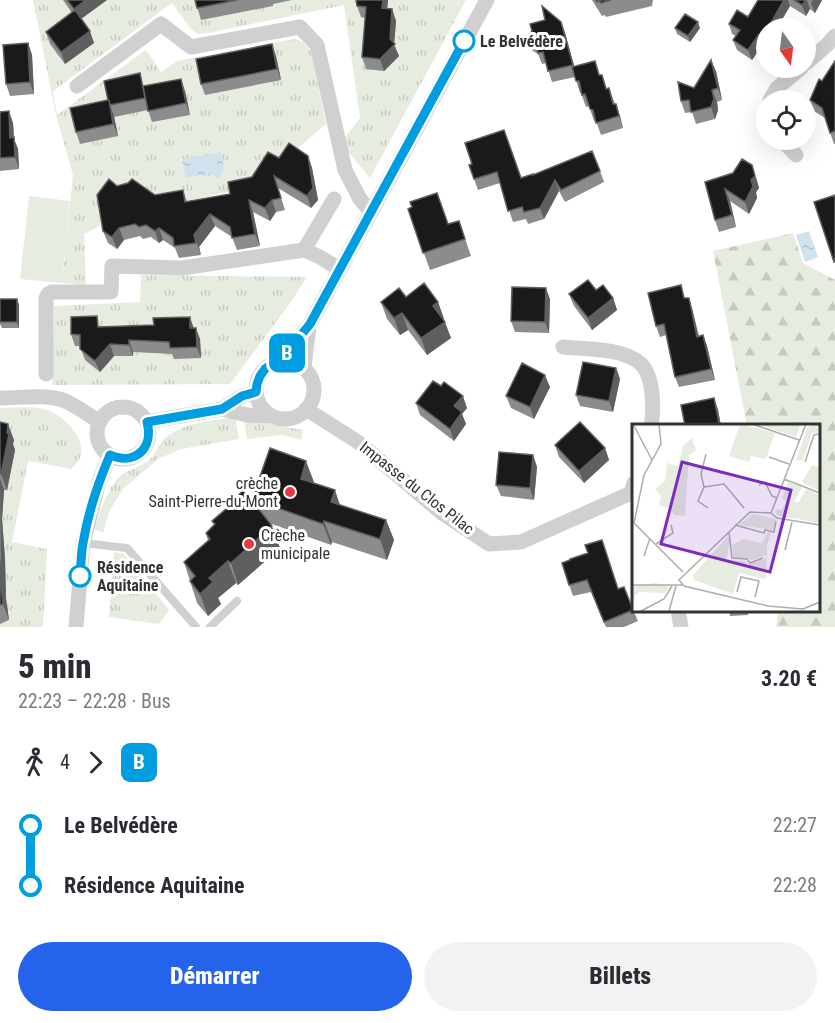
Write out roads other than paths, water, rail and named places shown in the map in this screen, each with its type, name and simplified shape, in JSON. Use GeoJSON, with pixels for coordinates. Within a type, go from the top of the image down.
{"type":"FeatureCollection","features":[{"type":"Feature","properties":{"kind":"street"},"geometry":{"type":"LineString","coordinates":[[280,361],[310,324],[487,0]]}},
{"type":"Feature","properties":{"kind":"street"},"geometry":{"type":"LineString","coordinates":[[76,87],[161,24],[191,47],[300,27],[317,45],[345,170],[360,199],[370,211]]}},
{"type":"Feature","properties":{"kind":"street"},"geometry":{"type":"LineString","coordinates":[[816,54],[835,36]]}},
{"type":"Feature","properties":{"kind":"street"},"geometry":{"type":"LineString","coordinates":[[776,90],[789,78]]}},
{"type":"Feature","properties":{"kind":"street"},"geometry":{"type":"LineString","coordinates":[[791,150],[796,155]]}},
{"type":"Feature","properties":{"kind":"street"},"geometry":{"type":"LineString","coordinates":[[304,250],[334,199]]}},
{"type":"Feature","properties":{"kind":"street"},"geometry":{"type":"LineString","coordinates":[[46,374],[46,298],[48,294],[52,292],[111,292],[112,266],[182,268],[304,250],[339,269]]}},
{"type":"Feature","properties":{"kind":"street"},"geometry":{"type":"LineString","coordinates":[[304,368],[310,324]]}},
{"type":"Feature","properties":{"kind":"street"},"geometry":{"type":"LineString","coordinates":[[563,347],[617,352],[642,364],[651,387],[653,412],[651,424]]}},
{"type":"Feature","properties":{"kind":"street"},"geometry":{"type":"LineString","coordinates":[[222,409],[247,415],[287,418],[302,413],[313,399],[314,390],[311,378],[297,363],[280,361],[265,369],[260,376],[256,392],[264,410],[272,416]]}},
{"type":"Feature","properties":{"kind":"street"},"geometry":{"type":"LineString","coordinates":[[147,422],[222,409],[242,396],[256,392]]}},
{"type":"Feature","properties":{"kind":"street"},"geometry":{"type":"LineString","coordinates":[[0,398],[44,397],[62,400],[100,422]]}},
{"type":"Feature","properties":{"kind":"street"},"geometry":{"type":"LineString","coordinates":[[128,408],[136,410],[147,422],[149,439],[141,453],[134,457],[117,459],[104,451],[100,444],[98,430],[100,422],[111,410],[128,408]]}},
{"type":"Feature","properties":{"kind":"street","name":"Impasse du Clos Pilac"},"geometry":{"type":"LineString","coordinates":[[306,409],[358,442],[442,513],[489,544],[521,542],[632,491]]}},
{"type":"Feature","properties":{"kind":"street"},"geometry":{"type":"LineString","coordinates":[[75,627],[83,543],[99,482],[110,455]]}},
{"type":"Feature","properties":{"kind":"street"},"geometry":{"type":"LineString","coordinates":[[678,612],[681,627]]}},
{"type":"Feature","properties":{"kind":"lane"},"geometry":{"type":"LineString","coordinates":[[83,543],[127,548],[195,627]]}},
{"type":"Feature","properties":{"kind":"lane"},"geometry":{"type":"LineString","coordinates":[[210,627],[237,601]]}},
{"type":"Feature","properties":{"kind":"water"},"geometry":{"type":"Polygon","coordinates":[[[221,152],[224,170],[218,179],[210,173],[186,178],[182,159],[221,152]]]}},
{"type":"Feature","properties":{"kind":"water"},"geometry":{"type":"Polygon","coordinates":[[[809,231],[818,257],[805,262],[796,235],[809,231]]]}},
{"type":"Feature","properties":{"kind":"place","name":"Le Belvédère"},"geometry":{"type":"Point","coordinates":[464,41]}},
{"type":"Feature","properties":{"kind":"place","name":"crèche Saint-Pierre-du-Mont"},"geometry":{"type":"Point","coordinates":[290,492]}},
{"type":"Feature","properties":{"kind":"place","name":"Crèche municipale"},"geometry":{"type":"Point","coordinates":[249,544]}},
{"type":"Feature","properties":{"kind":"place","name":"Résidence Aquitaine"},"geometry":{"type":"Point","coordinates":[80,576]}}]}
